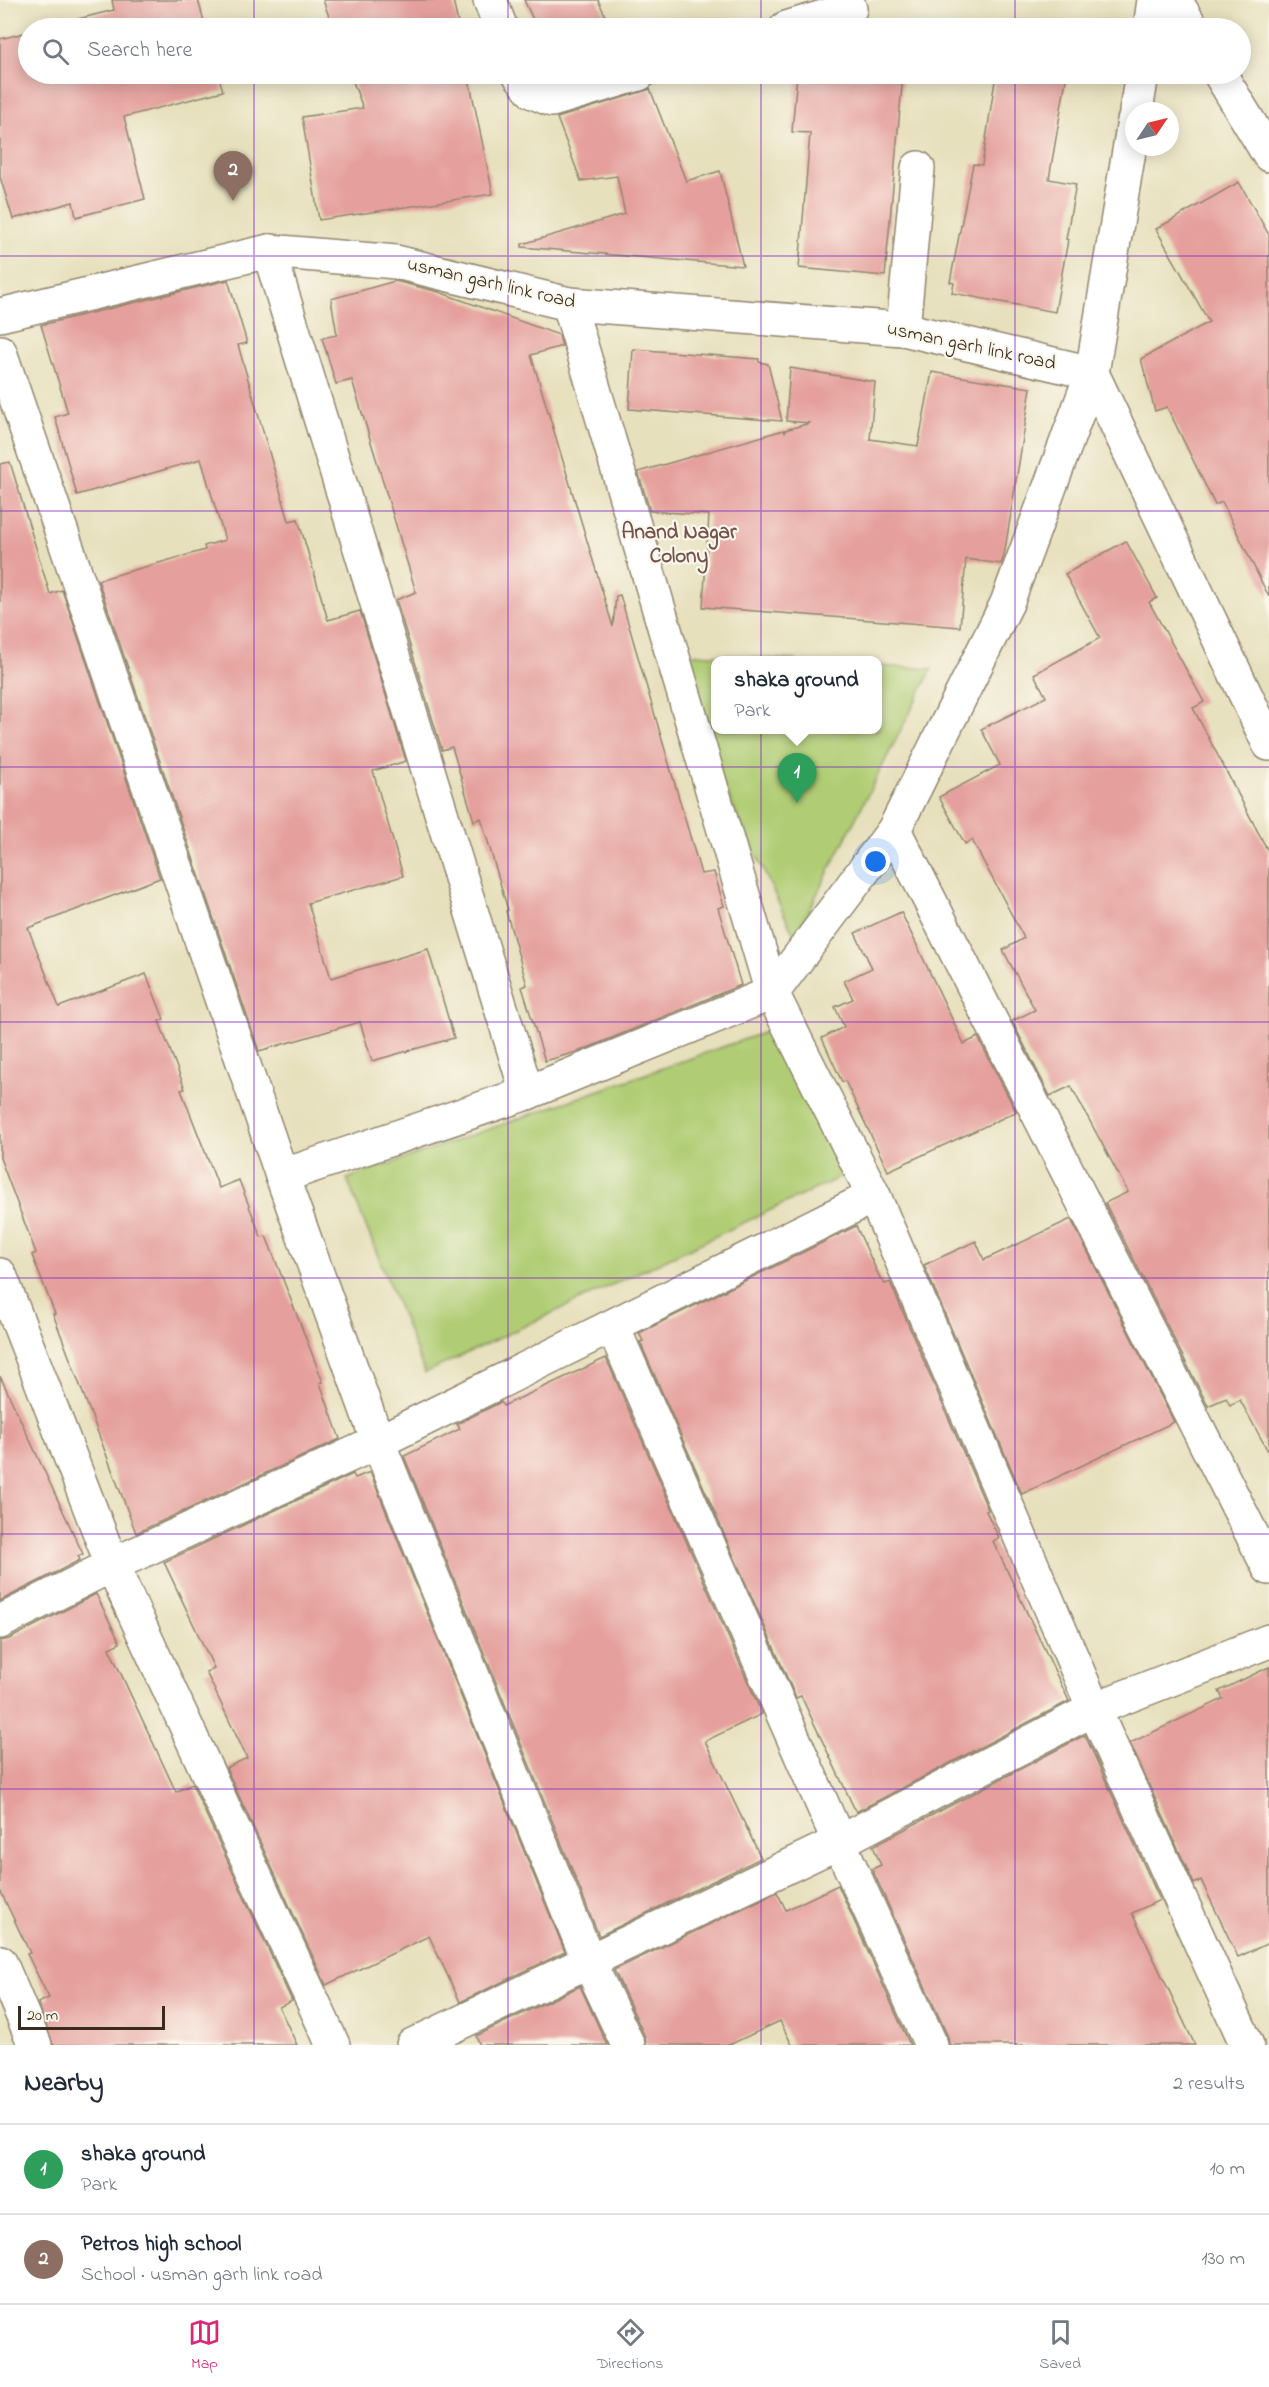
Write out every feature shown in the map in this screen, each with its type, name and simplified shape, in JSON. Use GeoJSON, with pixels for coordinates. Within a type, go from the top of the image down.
{"type":"FeatureCollection","features":[{"type":"Feature","properties":{"kind":"street"},"geometry":{"type":"LineString","coordinates":[[490,0],[497,18]]}},
{"type":"Feature","properties":{"kind":"street"},"geometry":{"type":"LineString","coordinates":[[820,18],[850,9],[847,0]]}},
{"type":"Feature","properties":{"kind":"street"},"geometry":{"type":"LineString","coordinates":[[1151,18],[1154,0]]}},
{"type":"Feature","properties":{"kind":"street"},"geometry":{"type":"LineString","coordinates":[[1175,0],[1186,18]]}},
{"type":"Feature","properties":{"kind":"street"},"geometry":{"type":"LineString","coordinates":[[527,84],[533,92],[552,100],[606,84]]}},
{"type":"Feature","properties":{"kind":"street"},"geometry":{"type":"LineString","coordinates":[[1137,102],[1140,84]]}},
{"type":"Feature","properties":{"kind":"street"},"geometry":{"type":"LineString","coordinates":[[1226,84],[1269,154]]}},
{"type":"Feature","properties":{"kind":"street"},"geometry":{"type":"LineString","coordinates":[[282,1176],[527,1093],[772,993],[894,830],[1007,603],[1092,373],[1128,156]]}},
{"type":"Feature","properties":{"kind":"street"},"geometry":{"type":"LineString","coordinates":[[903,329],[918,168]]}},
{"type":"Feature","properties":{"kind":"street"},"geometry":{"type":"LineString","coordinates":[[269,251],[527,1093]]}},
{"type":"Feature","properties":{"kind":"street","name":"usman garh link road"},"geometry":{"type":"LineString","coordinates":[[0,315],[269,251],[396,262],[569,304],[903,329],[1092,373]]}},
{"type":"Feature","properties":{"kind":"street"},"geometry":{"type":"LineString","coordinates":[[569,304],[772,993],[874,1196],[1094,1708],[1247,2045]]}},
{"type":"Feature","properties":{"kind":"street"},"geometry":{"type":"LineString","coordinates":[[0,352],[282,1176],[378,1442],[589,1962],[628,2045]]}},
{"type":"Feature","properties":{"kind":"street"},"geometry":{"type":"LineString","coordinates":[[1092,373],[1269,744]]}},
{"type":"Feature","properties":{"kind":"street"},"geometry":{"type":"LineString","coordinates":[[894,830],[1269,1568]]}},
{"type":"Feature","properties":{"kind":"street"},"geometry":{"type":"LineString","coordinates":[[0,1622],[111,1565],[378,1442],[874,1196]]}},
{"type":"Feature","properties":{"kind":"street"},"geometry":{"type":"LineString","coordinates":[[0,1275],[111,1565],[333,2045]]}},
{"type":"Feature","properties":{"kind":"street"},"geometry":{"type":"LineString","coordinates":[[613,1327],[838,1842],[931,2045]]}},
{"type":"Feature","properties":{"kind":"street"},"geometry":{"type":"LineString","coordinates":[[413,2045],[838,1842],[1094,1708],[1269,1641]]}},
{"type":"Feature","properties":{"kind":"street"},"geometry":{"type":"LineString","coordinates":[[0,1962],[35,2045]]}},
{"type":"Feature","properties":{"kind":"green space"},"geometry":{"type":"Polygon","coordinates":[[[660,652],[728,656],[711,656],[711,734],[882,734],[882,666],[932,669],[795,937],[660,652]]]}},
{"type":"Feature","properties":{"kind":"green space"},"geometry":{"type":"Polygon","coordinates":[[[771,1030],[843,1176],[425,1373],[347,1179],[771,1030]]]}},
{"type":"Feature","properties":{"kind":"building"},"geometry":{"type":"Polygon","coordinates":[[[112,0],[198,0],[203,18],[82,18],[114,10],[112,0]]]}},
{"type":"Feature","properties":{"kind":"building"},"geometry":{"type":"Polygon","coordinates":[[[323,0],[453,0],[457,18],[329,18],[323,0]]]}},
{"type":"Feature","properties":{"kind":"building"},"geometry":{"type":"Polygon","coordinates":[[[524,0],[598,0],[606,18],[532,18],[524,0]]]}},
{"type":"Feature","properties":{"kind":"building"},"geometry":{"type":"Polygon","coordinates":[[[18,34],[18,84],[221,84],[223,91],[124,117],[145,199],[76,217],[73,202],[13,219],[0,177],[0,39],[18,34]]]}},
{"type":"Feature","properties":{"kind":"building"},"geometry":{"type":"Polygon","coordinates":[[[354,84],[470,84],[493,194],[319,220],[302,117],[363,108],[354,84]]]}},
{"type":"Feature","properties":{"kind":"building"},"geometry":{"type":"Polygon","coordinates":[[[796,84],[902,84],[885,276],[799,268],[810,133],[792,132],[796,84]]]}},
{"type":"Feature","properties":{"kind":"building"},"geometry":{"type":"Polygon","coordinates":[[[994,84],[1065,84],[1049,179],[1076,184],[1055,312],[952,293],[954,283],[950,282],[973,164],[982,165],[994,84]]]}},
{"type":"Feature","properties":{"kind":"building"},"geometry":{"type":"Polygon","coordinates":[[[650,89],[686,181],[720,171],[743,266],[522,247],[522,244],[625,214],[617,176],[581,181],[557,118],[650,89]]]}},
{"type":"Feature","properties":{"kind":"building"},"geometry":{"type":"Polygon","coordinates":[[[1239,182],[1269,235],[1269,597],[1222,502],[1215,505],[1167,407],[1155,411],[1141,359],[1209,322],[1156,229],[1239,182]]]}},
{"type":"Feature","properties":{"kind":"building"},"geometry":{"type":"Polygon","coordinates":[[[228,280],[247,343],[238,345],[289,521],[298,519],[328,620],[360,611],[406,761],[373,771],[403,876],[308,903],[331,978],[428,949],[454,1038],[372,1061],[360,1022],[259,1051],[98,580],[205,550],[204,546],[225,540],[201,459],[77,495],[55,417],[68,413],[41,325],[228,280]]]}},
{"type":"Feature","properties":{"kind":"building"},"geometry":{"type":"Polygon","coordinates":[[[395,281],[439,292],[559,335],[562,346],[531,355],[613,627],[616,596],[620,595],[701,874],[714,872],[724,906],[718,908],[741,985],[580,1051],[545,1061],[522,987],[527,985],[481,818],[474,821],[452,747],[442,750],[396,600],[416,592],[352,380],[336,384],[322,338],[337,335],[331,299],[395,281]]]}},
{"type":"Feature","properties":{"kind":"building"},"geometry":{"type":"Polygon","coordinates":[[[633,349],[759,359],[759,362],[768,364],[782,421],[629,409],[633,349]]]}},
{"type":"Feature","properties":{"kind":"building"},"geometry":{"type":"Polygon","coordinates":[[[790,368],[875,382],[870,439],[918,446],[932,372],[1031,388],[1004,556],[1001,564],[966,559],[960,627],[703,607],[709,515],[650,511],[638,472],[784,430],[785,433],[785,430],[810,423],[786,421],[790,368]]]}},
{"type":"Feature","properties":{"kind":"building"},"geometry":{"type":"Polygon","coordinates":[[[10,462],[50,594],[62,590],[160,878],[28,928],[59,1007],[146,974],[164,1019],[159,1021],[185,1089],[181,1090],[219,1188],[239,1180],[261,1237],[266,1236],[323,1382],[320,1383],[340,1439],[136,1533],[53,1314],[55,1314],[32,1255],[36,1253],[0,1158],[0,464],[10,462]]]}},
{"type":"Feature","properties":{"kind":"building"},"geometry":{"type":"Polygon","coordinates":[[[1126,541],[1157,598],[1149,602],[1204,702],[1193,708],[1269,853],[1269,1453],[1240,1400],[1230,1405],[1226,1398],[1208,1406],[1105,1203],[1128,1192],[1071,1086],[1050,1096],[1012,1021],[1035,1010],[1003,950],[1024,938],[972,840],[965,844],[939,797],[1000,765],[981,729],[1046,697],[1034,674],[1100,638],[1065,574],[1126,541]]]}},
{"type":"Feature","properties":{"kind":"building"},"geometry":{"type":"Polygon","coordinates":[[[901,912],[964,1044],[978,1037],[1016,1112],[888,1171],[822,1038],[844,1027],[835,1007],[853,999],[844,981],[872,968],[855,933],[901,912]]]}},
{"type":"Feature","properties":{"kind":"building"},"geometry":{"type":"Polygon","coordinates":[[[1071,1219],[1174,1422],[1022,1494],[924,1265],[976,1241],[984,1260],[1071,1219]]]}},
{"type":"Feature","properties":{"kind":"building"},"geometry":{"type":"Polygon","coordinates":[[[856,1226],[880,1278],[885,1284],[890,1282],[988,1510],[986,1511],[999,1538],[993,1541],[1069,1701],[856,1812],[801,1696],[796,1698],[640,1342],[643,1341],[639,1333],[856,1226]]]}},
{"type":"Feature","properties":{"kind":"building"},"geometry":{"type":"Polygon","coordinates":[[[606,1358],[762,1714],[705,1741],[761,1858],[599,1936],[404,1456],[460,1429],[457,1424],[501,1402],[503,1406],[606,1358]]]}},
{"type":"Feature","properties":{"kind":"building"},"geometry":{"type":"Polygon","coordinates":[[[0,1376],[83,1554],[78,1556],[80,1560],[0,1601],[0,1376]]]}},
{"type":"Feature","properties":{"kind":"building"},"geometry":{"type":"Polygon","coordinates":[[[370,1472],[565,1952],[460,2002],[429,1936],[326,1985],[226,1768],[247,1758],[206,1672],[214,1668],[164,1562],[353,1474],[355,1478],[370,1472]]]}},
{"type":"Feature","properties":{"kind":"building"},"geometry":{"type":"Polygon","coordinates":[[[96,1594],[120,1643],[109,1648],[176,1792],[192,1784],[292,2001],[279,2007],[297,2045],[53,2045],[38,2003],[49,1998],[27,1954],[30,1953],[0,1890],[0,1641],[9,1639],[96,1594]]]}},
{"type":"Feature","properties":{"kind":"building"},"geometry":{"type":"Polygon","coordinates":[[[1269,1667],[1269,1943],[1238,1957],[1201,1880],[1194,1884],[1130,1743],[1223,1699],[1219,1691],[1269,1667]]]}},
{"type":"Feature","properties":{"kind":"building"},"geometry":{"type":"Polygon","coordinates":[[[1085,1735],[1160,1900],[1132,1913],[1195,2045],[949,2045],[948,2037],[872,1869],[881,1865],[873,1846],[1085,1735]]]}},
{"type":"Feature","properties":{"kind":"building"},"geometry":{"type":"Polygon","coordinates":[[[838,1885],[910,2045],[792,2045],[780,2021],[729,2045],[646,2045],[645,2037],[614,1970],[777,1892],[786,1910],[838,1885]]]}},
{"type":"Feature","properties":{"kind":"building"},"geometry":{"type":"Polygon","coordinates":[[[580,1986],[607,2045],[480,2045],[476,2036],[580,1986]]]}},
{"type":"Feature","properties":{"kind":"place","name":"Petros high school"},"geometry":{"type":"Point","coordinates":[233,201]}},
{"type":"Feature","properties":{"kind":"place","name":"shaka ground"},"geometry":{"type":"Point","coordinates":[797,803]}},
{"type":"Feature","properties":{"kind":"district","name":"Anand Nagar Colony"},"geometry":{"type":"Point","coordinates":[679,545]}}]}
